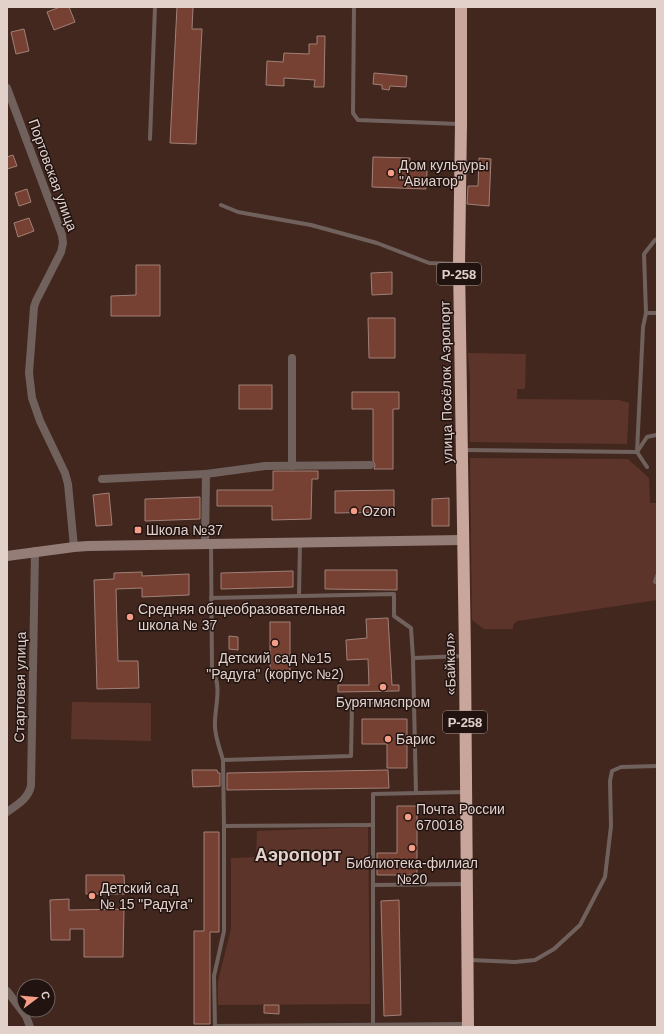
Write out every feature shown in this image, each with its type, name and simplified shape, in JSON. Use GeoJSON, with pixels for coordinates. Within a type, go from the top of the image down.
{"type":"FeatureCollection","features":[{"type":"Feature","properties":{"kind":"highway","name":"улица Посёлок Аэропорт"},"geometry":{"type":"LineString","coordinates":[[461,7],[462,124],[459,264],[462,540]]}},
{"type":"Feature","properties":{"kind":"highway","name":"«Байкал»"},"geometry":{"type":"LineString","coordinates":[[462,540],[465,656],[468,1026]]}},
{"type":"Feature","properties":{"kind":"main road"},"geometry":{"type":"LineString","coordinates":[[7,556],[35,551],[74,547],[462,540]]}},
{"type":"Feature","properties":{"kind":"street","name":"Портовская улица"},"geometry":{"type":"LineString","coordinates":[[7,88],[62,235],[63,243],[61,252],[36,301],[34,308],[29,373],[32,398],[40,421],[65,473],[68,484],[74,547]]}},
{"type":"Feature","properties":{"kind":"street"},"geometry":{"type":"LineString","coordinates":[[292,358],[292,466]]}},
{"type":"Feature","properties":{"kind":"street"},"geometry":{"type":"LineString","coordinates":[[102,479],[206,474],[265,466],[370,465]]}},
{"type":"Feature","properties":{"kind":"street"},"geometry":{"type":"LineString","coordinates":[[206,474],[208,544]]}},
{"type":"Feature","properties":{"kind":"street","name":"Стартовая улица"},"geometry":{"type":"LineString","coordinates":[[7,812],[26,798],[30,793],[31,786],[35,551]]}},
{"type":"Feature","properties":{"kind":"street"},"geometry":{"type":"LineString","coordinates":[[7,991],[26,1016],[30,1027]]}},
{"type":"Feature","properties":{"kind":"lane"},"geometry":{"type":"LineString","coordinates":[[150,139],[155,7]]}},
{"type":"Feature","properties":{"kind":"lane"},"geometry":{"type":"LineString","coordinates":[[354,7],[353,113],[358,120],[462,124]]}},
{"type":"Feature","properties":{"kind":"lane"},"geometry":{"type":"LineString","coordinates":[[221,206],[238,212],[311,225],[377,243],[394,248],[429,263],[459,264]]}},
{"type":"Feature","properties":{"kind":"lane"},"geometry":{"type":"LineString","coordinates":[[647,467],[637,452],[643,327],[646,313],[644,254],[657,239]]}},
{"type":"Feature","properties":{"kind":"lane"},"geometry":{"type":"LineString","coordinates":[[646,313],[657,314]]}},
{"type":"Feature","properties":{"kind":"lane"},"geometry":{"type":"LineString","coordinates":[[637,452],[647,438],[656,435]]}},
{"type":"Feature","properties":{"kind":"lane"},"geometry":{"type":"LineString","coordinates":[[462,450],[637,452]]}},
{"type":"Feature","properties":{"kind":"lane"},"geometry":{"type":"LineString","coordinates":[[299,596],[300,543]]}},
{"type":"Feature","properties":{"kind":"lane"},"geometry":{"type":"LineString","coordinates":[[208,544],[211,598],[212,671],[217,678],[217,705],[214,727],[223,760],[224,826],[224,931],[214,976],[215,1027],[468,1026]]}},
{"type":"Feature","properties":{"kind":"lane"},"geometry":{"type":"LineString","coordinates":[[655,582],[657,576]]}},
{"type":"Feature","properties":{"kind":"lane"},"geometry":{"type":"LineString","coordinates":[[211,598],[394,594],[394,616],[411,628],[416,793]]}},
{"type":"Feature","properties":{"kind":"lane"},"geometry":{"type":"LineString","coordinates":[[413,658],[465,656]]}},
{"type":"Feature","properties":{"kind":"lane"},"geometry":{"type":"LineString","coordinates":[[223,760],[351,756],[352,704],[413,701]]}},
{"type":"Feature","properties":{"kind":"lane"},"geometry":{"type":"LineString","coordinates":[[467,959],[515,962],[535,960],[554,949],[580,926],[605,877],[611,826],[610,781],[612,771],[621,767],[657,766]]}},
{"type":"Feature","properties":{"kind":"lane"},"geometry":{"type":"LineString","coordinates":[[373,1026],[373,794],[465,792]]}},
{"type":"Feature","properties":{"kind":"lane"},"geometry":{"type":"LineString","coordinates":[[224,826],[373,825]]}},
{"type":"Feature","properties":{"kind":"lane"},"geometry":{"type":"LineString","coordinates":[[373,885],[466,884]]}},
{"type":"Feature","properties":{"kind":"shaded area"},"geometry":{"type":"Polygon","coordinates":[[[468,353],[526,354],[525,389],[517,389],[517,399],[619,400],[629,403],[627,444],[470,442],[470,379],[468,353]]]}},
{"type":"Feature","properties":{"kind":"shaded area"},"geometry":{"type":"Polygon","coordinates":[[[470,458],[628,459],[649,478],[650,503],[657,503],[657,600],[517,621],[513,625],[513,629],[484,629],[472,620],[470,458]]]}},
{"type":"Feature","properties":{"kind":"shaded area"},"geometry":{"type":"Polygon","coordinates":[[[72,702],[151,703],[151,741],[71,739],[72,702]]]}},
{"type":"Feature","properties":{"kind":"shaded area"},"geometry":{"type":"Polygon","coordinates":[[[368,827],[370,1004],[218,1005],[218,981],[231,929],[231,858],[256,857],[257,831],[368,827]]]}},
{"type":"Feature","properties":{"kind":"building"},"geometry":{"type":"Polygon","coordinates":[[[60,7],[69,7],[75,22],[54,30],[47,12],[60,7]]]}},
{"type":"Feature","properties":{"kind":"building"},"geometry":{"type":"Polygon","coordinates":[[[177,7],[193,7],[192,29],[202,29],[196,144],[170,143],[177,7]]]}},
{"type":"Feature","properties":{"kind":"building"},"geometry":{"type":"Polygon","coordinates":[[[24,29],[29,51],[16,54],[11,32],[24,29]]]}},
{"type":"Feature","properties":{"kind":"building"},"geometry":{"type":"Polygon","coordinates":[[[317,36],[325,36],[324,87],[314,87],[315,80],[284,78],[284,86],[266,85],[267,61],[283,62],[284,53],[309,54],[309,44],[317,44],[317,36]]]}},
{"type":"Feature","properties":{"kind":"building"},"geometry":{"type":"Polygon","coordinates":[[[374,73],[407,76],[406,87],[390,86],[389,90],[382,89],[382,85],[373,84],[374,73]]]}},
{"type":"Feature","properties":{"kind":"building"},"geometry":{"type":"Polygon","coordinates":[[[13,155],[17,166],[7,169],[7,157],[13,155]]]}},
{"type":"Feature","properties":{"kind":"building","name":"Дом культуры \"Авиатор\""},"geometry":{"type":"Polygon","coordinates":[[[373,157],[410,158],[409,170],[427,171],[426,189],[372,187],[373,157]]]}},
{"type":"Feature","properties":{"kind":"building"},"geometry":{"type":"Polygon","coordinates":[[[479,158],[491,159],[489,206],[467,204],[468,186],[478,186],[479,158]]]}},
{"type":"Feature","properties":{"kind":"building"},"geometry":{"type":"Polygon","coordinates":[[[27,189],[31,202],[19,206],[15,193],[27,189]]]}},
{"type":"Feature","properties":{"kind":"building"},"geometry":{"type":"Polygon","coordinates":[[[29,218],[34,231],[18,237],[14,223],[29,218]]]}},
{"type":"Feature","properties":{"kind":"building"},"geometry":{"type":"Polygon","coordinates":[[[136,265],[160,265],[160,316],[111,316],[111,296],[136,295],[136,265]]]}},
{"type":"Feature","properties":{"kind":"building"},"geometry":{"type":"Polygon","coordinates":[[[392,272],[392,294],[372,295],[371,273],[392,272]]]}},
{"type":"Feature","properties":{"kind":"building"},"geometry":{"type":"Polygon","coordinates":[[[368,318],[395,318],[395,358],[369,358],[368,318]]]}},
{"type":"Feature","properties":{"kind":"building"},"geometry":{"type":"Polygon","coordinates":[[[239,385],[272,385],[272,409],[239,409],[239,385]]]}},
{"type":"Feature","properties":{"kind":"building"},"geometry":{"type":"Polygon","coordinates":[[[352,392],[399,392],[399,409],[393,409],[393,469],[374,469],[373,409],[352,409],[352,392]]]}},
{"type":"Feature","properties":{"kind":"building"},"geometry":{"type":"Polygon","coordinates":[[[273,471],[318,471],[318,479],[312,479],[311,519],[272,520],[272,506],[217,506],[217,490],[273,490],[273,471]]]}},
{"type":"Feature","properties":{"kind":"building"},"geometry":{"type":"Polygon","coordinates":[[[394,490],[394,512],[335,513],[335,491],[394,490]]]}},
{"type":"Feature","properties":{"kind":"building"},"geometry":{"type":"Polygon","coordinates":[[[109,493],[112,525],[96,526],[93,495],[109,493]]]}},
{"type":"Feature","properties":{"kind":"building"},"geometry":{"type":"Polygon","coordinates":[[[200,497],[200,519],[145,521],[145,499],[200,497]]]}},
{"type":"Feature","properties":{"kind":"building"},"geometry":{"type":"Polygon","coordinates":[[[449,498],[449,526],[432,526],[432,499],[449,498]]]}},
{"type":"Feature","properties":{"kind":"building"},"geometry":{"type":"Polygon","coordinates":[[[325,570],[397,570],[397,590],[325,589],[325,570]]]}},
{"type":"Feature","properties":{"kind":"building"},"geometry":{"type":"Polygon","coordinates":[[[293,571],[293,587],[221,589],[221,573],[293,571]]]}},
{"type":"Feature","properties":{"kind":"building"},"geometry":{"type":"Polygon","coordinates":[[[142,572],[142,576],[189,574],[189,595],[142,597],[142,588],[116,589],[118,661],[138,661],[139,688],[97,689],[94,580],[114,579],[114,573],[142,572]]]}},
{"type":"Feature","properties":{"kind":"building"},"geometry":{"type":"Polygon","coordinates":[[[388,618],[392,685],[399,685],[399,691],[338,692],[338,685],[369,685],[368,659],[347,660],[346,640],[367,638],[366,619],[388,618]]]}},
{"type":"Feature","properties":{"kind":"building"},"geometry":{"type":"Polygon","coordinates":[[[270,622],[290,622],[290,678],[270,678],[270,622]]]}},
{"type":"Feature","properties":{"kind":"building"},"geometry":{"type":"Polygon","coordinates":[[[229,636],[238,637],[238,650],[229,649],[229,636]]]}},
{"type":"Feature","properties":{"kind":"building"},"geometry":{"type":"Polygon","coordinates":[[[362,719],[407,719],[407,768],[387,768],[387,744],[362,744],[362,719]]]}},
{"type":"Feature","properties":{"kind":"building"},"geometry":{"type":"Polygon","coordinates":[[[192,770],[217,770],[218,773],[220,773],[220,786],[193,787],[192,770]]]}},
{"type":"Feature","properties":{"kind":"building"},"geometry":{"type":"Polygon","coordinates":[[[388,770],[389,788],[227,790],[227,773],[388,770]]]}},
{"type":"Feature","properties":{"kind":"building"},"geometry":{"type":"Polygon","coordinates":[[[397,806],[417,806],[417,875],[377,875],[377,853],[397,853],[397,806]]]}},
{"type":"Feature","properties":{"kind":"building"},"geometry":{"type":"Polygon","coordinates":[[[204,832],[219,832],[219,932],[210,932],[210,1024],[194,1024],[194,931],[204,931],[204,832]]]}},
{"type":"Feature","properties":{"kind":"building"},"geometry":{"type":"Polygon","coordinates":[[[86,875],[124,875],[125,894],[86,894],[86,875]]]}},
{"type":"Feature","properties":{"kind":"building"},"geometry":{"type":"Polygon","coordinates":[[[69,899],[69,910],[124,909],[123,957],[84,957],[84,929],[70,929],[70,940],[51,940],[50,900],[69,899]]]}},
{"type":"Feature","properties":{"kind":"building"},"geometry":{"type":"Polygon","coordinates":[[[399,900],[401,1015],[384,1016],[381,901],[399,900]]]}},
{"type":"Feature","properties":{"kind":"building"},"geometry":{"type":"Polygon","coordinates":[[[264,1005],[279,1005],[279,1014],[264,1013],[264,1005]]]}},
{"type":"Feature","properties":{"kind":"place","name":"Дом культуры \"Авиатор\""},"geometry":{"type":"Point","coordinates":[391,173]}},
{"type":"Feature","properties":{"kind":"place","name":"Ozon"},"geometry":{"type":"Point","coordinates":[354,511]}},
{"type":"Feature","properties":{"kind":"place","name":"Школа №37"},"geometry":{"type":"Point","coordinates":[138,530]}},
{"type":"Feature","properties":{"kind":"place","name":"Средняя общеобразовательная школа № 37"},"geometry":{"type":"Point","coordinates":[130,617]}},
{"type":"Feature","properties":{"kind":"place","name":"Детский сад №15 \"Радуга\" (корпус №2)"},"geometry":{"type":"Point","coordinates":[275,643]}},
{"type":"Feature","properties":{"kind":"place","name":"Бурятмяспром"},"geometry":{"type":"Point","coordinates":[383,687]}},
{"type":"Feature","properties":{"kind":"place","name":"Барис"},"geometry":{"type":"Point","coordinates":[388,739]}},
{"type":"Feature","properties":{"kind":"place","name":"Почта России 670018"},"geometry":{"type":"Point","coordinates":[408,817]}},
{"type":"Feature","properties":{"kind":"place","name":"Библиотека-филиал №20"},"geometry":{"type":"Point","coordinates":[412,848]}},
{"type":"Feature","properties":{"kind":"place","name":"Детский сад № 15 \"Радуга\""},"geometry":{"type":"Point","coordinates":[92,896]}},
{"type":"Feature","properties":{"kind":"district","name":"Аэропорт"},"geometry":{"type":"Point","coordinates":[298,855]}}]}
